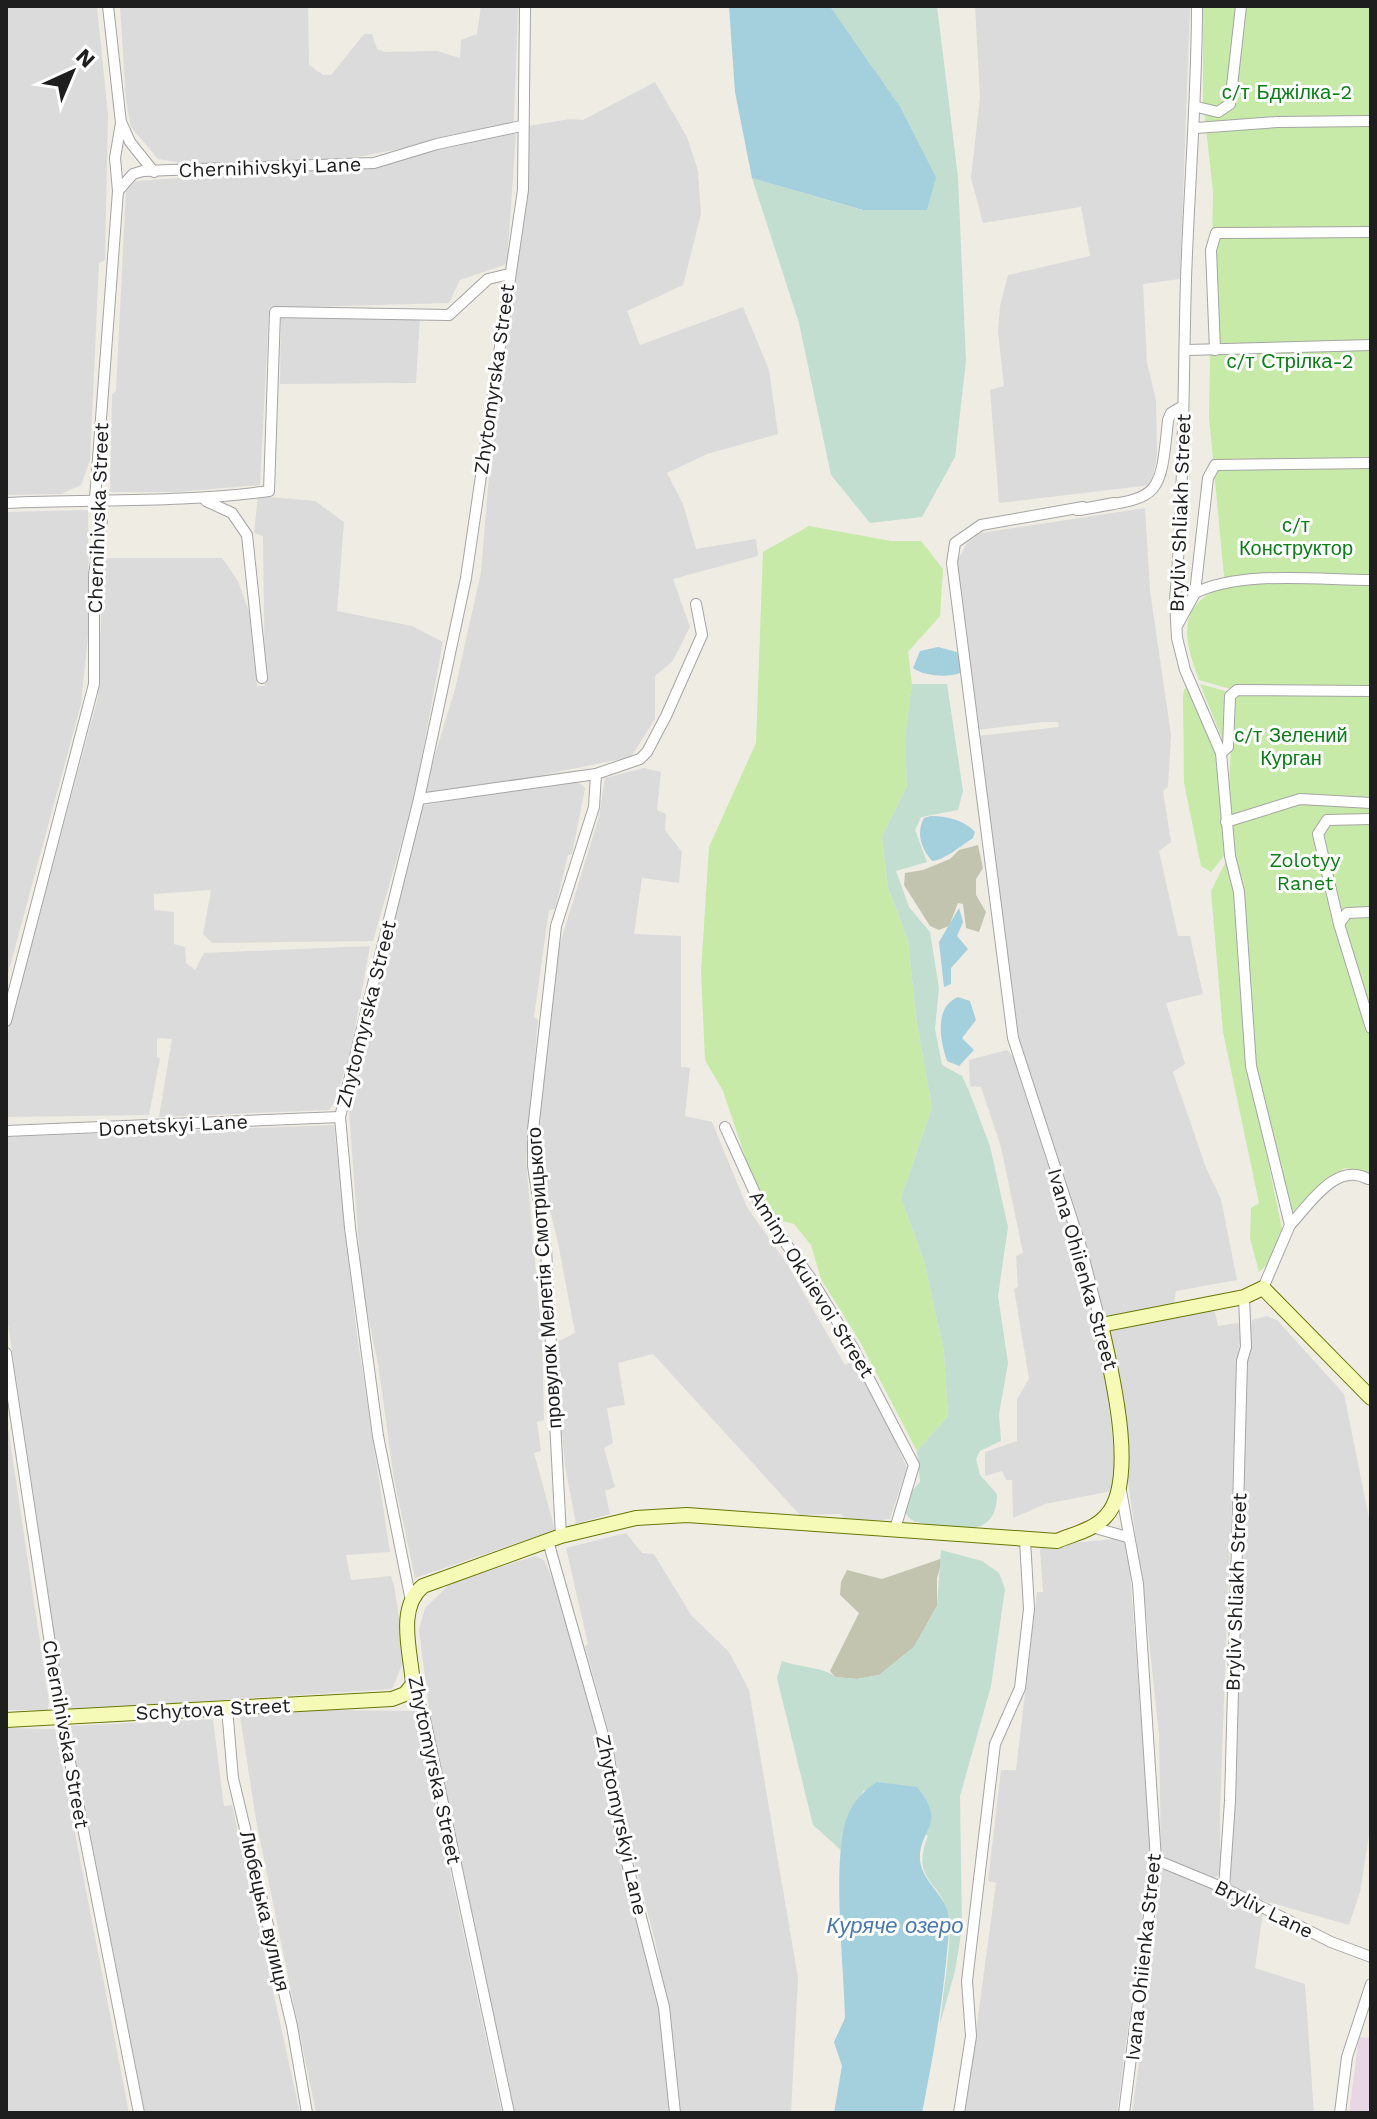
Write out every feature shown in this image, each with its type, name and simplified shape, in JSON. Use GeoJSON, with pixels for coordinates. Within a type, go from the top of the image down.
{"type":"FeatureCollection","features":[{"type":"Feature","properties":{"kind":"street","name":"Chernihivska Street"},"geometry":{"type":"LineString","coordinates":[[6,1021],[94,684],[94,575],[102,520],[95,499],[118,191],[115,158],[121,123],[108,6]]}},
{"type":"Feature","properties":{"kind":"street","name":"Zhytomyrska Street"},"geometry":{"type":"LineString","coordinates":[[509,2113],[425,1719],[413,1684],[407,1610],[410,1596],[378,1436],[350,1228],[340,1117],[419,799],[466,578],[523,190],[521,126],[525,6]]}},
{"type":"Feature","properties":{"kind":"street","name":"Bryliv Shliakh Street"},"geometry":{"type":"LineString","coordinates":[[1197,6],[1197,107],[1186,279],[1187,350],[1175,601],[1185,670],[1221,753],[1226,822],[1239,892],[1251,1066],[1290,1225]]}},
{"type":"Feature","properties":{"kind":"street"},"geometry":{"type":"LineString","coordinates":[[1197,107],[1222,112],[1230,104],[1241,6]]}},
{"type":"Feature","properties":{"kind":"street"},"geometry":{"type":"LineString","coordinates":[[1196,128],[1277,122],[1371,121]]}},
{"type":"Feature","properties":{"kind":"street"},"geometry":{"type":"LineString","coordinates":[[121,123],[130,142],[154,172]]}},
{"type":"Feature","properties":{"kind":"street","name":"Chernihivskyi Lane"},"geometry":{"type":"LineString","coordinates":[[118,191],[133,174],[374,163],[437,144],[521,126]]}},
{"type":"Feature","properties":{"kind":"street"},"geometry":{"type":"LineString","coordinates":[[1215,350],[1211,250],[1216,233],[1371,232]]}},
{"type":"Feature","properties":{"kind":"street"},"geometry":{"type":"LineString","coordinates":[[6,503],[95,499],[204,500],[269,491],[275,312],[449,315],[488,279],[509,274]]}},
{"type":"Feature","properties":{"kind":"street"},"geometry":{"type":"LineString","coordinates":[[1187,350],[1371,345]]}},
{"type":"Feature","properties":{"kind":"street"},"geometry":{"type":"LineString","coordinates":[[970,531],[1146,498],[1163,470],[1171,413],[1183,406]]}},
{"type":"Feature","properties":{"kind":"street"},"geometry":{"type":"LineString","coordinates":[[1178,626],[1195,593],[1208,478],[1215,465],[1371,463]]}},
{"type":"Feature","properties":{"kind":"street"},"geometry":{"type":"LineString","coordinates":[[232,513],[239,495]]}},
{"type":"Feature","properties":{"kind":"street"},"geometry":{"type":"LineString","coordinates":[[204,500],[232,513],[247,535],[262,678]]}},
{"type":"Feature","properties":{"kind":"street"},"geometry":{"type":"LineString","coordinates":[[970,531],[1015,521],[1114,503],[1085,508],[970,531]]}},
{"type":"Feature","properties":{"kind":"street"},"geometry":{"type":"LineString","coordinates":[[1083,507],[986,527],[970,531],[985,524],[1083,507]]}},
{"type":"Feature","properties":{"kind":"street","name":"Ivana Ohiienka Street"},"geometry":{"type":"LineString","coordinates":[[970,531],[955,543],[952,577],[967,662],[1013,1038],[1081,1247],[1114,1379],[1121,1491],[1138,1584],[1156,1860],[1124,2113]]}},
{"type":"Feature","properties":{"kind":"street"},"geometry":{"type":"LineString","coordinates":[[1195,593],[1215,584],[1240,580],[1371,580]]}},
{"type":"Feature","properties":{"kind":"street"},"geometry":{"type":"LineString","coordinates":[[419,799],[596,774],[640,759],[666,716],[702,635],[696,604]]}},
{"type":"Feature","properties":{"kind":"street"},"geometry":{"type":"LineString","coordinates":[[1221,753],[1228,747],[1228,706],[1235,691],[1371,691]]}},
{"type":"Feature","properties":{"kind":"street","name":"провулок Мелетія Смотрицького"},"geometry":{"type":"LineString","coordinates":[[554,1538],[546,1249],[533,1166],[533,1130],[556,926],[594,807],[596,774]]}},
{"type":"Feature","properties":{"kind":"street"},"geometry":{"type":"LineString","coordinates":[[1226,822],[1300,799],[1371,803]]}},
{"type":"Feature","properties":{"kind":"street"},"geometry":{"type":"LineString","coordinates":[[1371,819],[1332,819],[1320,826],[1318,834],[1339,924],[1368,1005],[1371,1028]]}},
{"type":"Feature","properties":{"kind":"street"},"geometry":{"type":"LineString","coordinates":[[1339,924],[1347,913],[1371,912]]}},
{"type":"Feature","properties":{"kind":"street","name":"Donetskyi Lane"},"geometry":{"type":"LineString","coordinates":[[6,1131],[340,1117]]}},
{"type":"Feature","properties":{"kind":"street","name":"Aminy Okuievoi Street"},"geometry":{"type":"LineString","coordinates":[[725,1127],[764,1213],[812,1280],[852,1346],[914,1465],[895,1529]]}},
{"type":"Feature","properties":{"kind":"street"},"geometry":{"type":"LineString","coordinates":[[1101,1325],[1244,1297],[1263,1288],[1290,1225],[1342,1175],[1354,1173],[1369,1179],[1371,1192]]}},
{"type":"Feature","properties":{"kind":"street"},"geometry":{"type":"LineString","coordinates":[[1263,1288],[1371,1398]]}},
{"type":"Feature","properties":{"kind":"street","name":"Bryliv Shliakh Street"},"geometry":{"type":"LineString","coordinates":[[1224,1888],[1230,1801],[1242,1361],[1246,1347],[1244,1297]]}},
{"type":"Feature","properties":{"kind":"street","name":"Chernihivska Street"},"geometry":{"type":"LineString","coordinates":[[6,1353],[61,1716],[139,2113]]}},
{"type":"Feature","properties":{"kind":"street"},"geometry":{"type":"LineString","coordinates":[[410,1596],[423,1586],[554,1538],[624,1520],[687,1515],[1057,1541],[1104,1519],[1121,1491]]}},
{"type":"Feature","properties":{"kind":"street"},"geometry":{"type":"LineString","coordinates":[[1092,1527],[1127,1537]]}},
{"type":"Feature","properties":{"kind":"street","name":"Zhytomyrskyi Lane"},"geometry":{"type":"LineString","coordinates":[[554,1538],[609,1756],[621,1839],[664,2007],[675,2113]]}},
{"type":"Feature","properties":{"kind":"street"},"geometry":{"type":"LineString","coordinates":[[959,2113],[971,2036],[967,1981],[995,1744],[1020,1688],[1029,1609],[1025,1540]]}},
{"type":"Feature","properties":{"kind":"street","name":"Schytova Street"},"geometry":{"type":"LineString","coordinates":[[6,1720],[392,1699],[405,1694],[413,1684]]}},
{"type":"Feature","properties":{"kind":"street","name":"Любецька вулиця"},"geometry":{"type":"LineString","coordinates":[[227,1708],[233,1778],[288,2011],[307,2113]]}},
{"type":"Feature","properties":{"kind":"street","name":"Bryliv Lane"},"geometry":{"type":"LineString","coordinates":[[1156,1860],[1224,1888],[1331,1942],[1371,1957]]}},
{"type":"Feature","properties":{"kind":"street"},"geometry":{"type":"LineString","coordinates":[[1340,2113],[1347,2057],[1371,1984]]}},
{"type":"Feature","properties":{"kind":"shaded area"},"geometry":{"type":"Polygon","coordinates":[[[6,6],[97,6],[108,115],[105,260],[99,263],[90,460],[81,485],[61,494],[6,495],[6,6]]]}},
{"type":"Feature","properties":{"kind":"shaded area"},"geometry":{"type":"Polygon","coordinates":[[[120,6],[308,6],[309,65],[323,75],[331,75],[364,34],[372,34],[377,49],[385,52],[437,51],[460,58],[461,40],[477,34],[481,6],[518,6],[514,121],[472,135],[342,160],[188,164],[158,159],[131,127],[126,100],[120,6]]]}},
{"type":"Feature","properties":{"kind":"shaded area"},"geometry":{"type":"Polygon","coordinates":[[[830,6],[937,6],[958,177],[966,361],[955,457],[922,517],[870,523],[831,475],[799,323],[752,178],[862,210],[936,177],[901,108],[830,6]]]}},
{"type":"Feature","properties":{"kind":"shaded area"},"geometry":{"type":"Polygon","coordinates":[[[975,6],[1190,6],[1180,279],[1143,284],[1147,363],[1156,400],[1157,456],[1151,485],[999,503],[990,390],[1004,386],[998,332],[1000,306],[1008,275],[1090,256],[1081,207],[983,223],[971,178],[980,97],[975,6]]]}},
{"type":"Feature","properties":{"kind":"shaded area"},"geometry":{"type":"Polygon","coordinates":[[[655,82],[687,137],[698,171],[701,214],[683,285],[627,311],[640,345],[743,307],[769,370],[778,434],[707,454],[667,473],[683,504],[696,549],[756,539],[758,556],[673,579],[690,627],[672,662],[655,676],[655,719],[631,757],[444,795],[423,794],[455,689],[481,572],[489,475],[526,204],[528,126],[570,119],[583,120],[655,82]]]}},
{"type":"Feature","properties":{"kind":"shaded area"},"geometry":{"type":"Polygon","coordinates":[[[509,132],[516,134],[507,264],[460,280],[449,303],[269,308],[260,485],[177,492],[110,492],[112,394],[116,391],[126,191],[136,181],[380,164],[509,132]]]}},
{"type":"Feature","properties":{"kind":"shaded area"},"geometry":{"type":"Polygon","coordinates":[[[281,318],[420,318],[416,383],[280,384],[281,318]]]}},
{"type":"Feature","properties":{"kind":"shaded area"},"geometry":{"type":"Polygon","coordinates":[[[258,496],[315,501],[344,522],[337,611],[412,626],[443,642],[414,799],[373,941],[212,943],[203,934],[211,890],[154,894],[154,910],[174,912],[174,944],[185,947],[186,963],[195,970],[204,953],[370,946],[352,1045],[336,1100],[329,1110],[159,1117],[172,1039],[157,1038],[157,1057],[160,1058],[149,1115],[6,1117],[6,1038],[98,697],[103,558],[222,558],[238,581],[253,623],[257,686],[265,686],[263,536],[254,533],[258,496]]]}},
{"type":"Feature","properties":{"kind":"shaded area"},"geometry":{"type":"Polygon","coordinates":[[[1145,508],[1150,591],[1171,735],[1168,787],[1163,791],[1171,842],[1159,851],[1178,936],[1190,936],[1203,994],[1166,1003],[1185,1064],[1173,1072],[1206,1168],[1221,1199],[1237,1280],[1176,1291],[1174,1303],[1106,1318],[1019,1042],[977,736],[1059,727],[1058,722],[978,730],[955,582],[958,560],[967,543],[981,533],[1145,508]]]}},
{"type":"Feature","properties":{"kind":"shaded area"},"geometry":{"type":"Polygon","coordinates":[[[88,510],[89,626],[81,704],[6,981],[6,512],[88,510]]]}},
{"type":"Feature","properties":{"kind":"shaded area"},"geometry":{"type":"Polygon","coordinates":[[[912,684],[947,684],[963,791],[958,810],[921,817],[915,830],[927,862],[896,871],[909,907],[930,932],[939,988],[935,1029],[942,1065],[962,1076],[969,1091],[990,1146],[1008,1227],[998,1296],[1008,1363],[999,1414],[1001,1441],[980,1451],[976,1459],[980,1475],[997,1494],[995,1510],[989,1520],[969,1529],[915,1522],[906,1513],[905,1507],[908,1497],[920,1482],[917,1451],[948,1416],[944,1352],[924,1261],[901,1198],[932,1108],[916,1017],[908,940],[888,888],[882,837],[907,786],[905,739],[912,684]]]}},
{"type":"Feature","properties":{"kind":"shaded area"},"geometry":{"type":"Polygon","coordinates":[[[644,768],[661,772],[657,810],[666,814],[665,830],[682,852],[679,883],[642,878],[634,934],[681,936],[681,1067],[690,1068],[685,1116],[712,1122],[747,1207],[787,1264],[845,1365],[853,1361],[891,1432],[907,1468],[890,1519],[848,1524],[841,1514],[800,1515],[653,1354],[618,1363],[625,1405],[607,1408],[613,1443],[604,1448],[615,1487],[605,1491],[610,1514],[576,1524],[565,1466],[556,1364],[557,1342],[575,1333],[539,1165],[539,1118],[554,963],[599,817],[605,778],[644,768]]]}},
{"type":"Feature","properties":{"kind":"shaded area"},"geometry":{"type":"Polygon","coordinates":[[[578,782],[585,788],[572,854],[568,855],[555,909],[549,910],[534,1017],[538,1020],[526,1161],[542,1340],[544,1420],[537,1422],[541,1451],[534,1453],[555,1530],[415,1578],[394,1479],[378,1364],[362,1287],[349,1111],[421,806],[546,783],[578,782]]]}},
{"type":"Feature","properties":{"kind":"shaded area"},"geometry":{"type":"Polygon","coordinates":[[[978,845],[983,868],[976,879],[976,895],[986,912],[979,932],[966,928],[963,904],[958,903],[949,926],[939,930],[930,926],[904,885],[905,873],[923,870],[950,859],[959,850],[978,845]]]}},
{"type":"Feature","properties":{"kind":"shaded area"},"geometry":{"type":"Polygon","coordinates":[[[1007,1050],[1015,1058],[1067,1215],[1105,1370],[1115,1463],[1112,1491],[1045,1504],[1013,1518],[1012,1480],[1006,1480],[1002,1471],[985,1476],[985,1452],[1017,1441],[1017,1399],[1029,1379],[1014,1289],[1018,1287],[1016,1256],[1023,1253],[1001,1147],[981,1087],[970,1086],[969,1060],[1007,1050]]]}},
{"type":"Feature","properties":{"kind":"shaded area"},"geometry":{"type":"Polygon","coordinates":[[[334,1125],[357,1335],[390,1552],[346,1555],[351,1580],[391,1576],[405,1658],[392,1689],[70,1710],[60,1698],[56,1646],[6,1310],[6,1137],[334,1125]]]}},
{"type":"Feature","properties":{"kind":"shaded area"},"geometry":{"type":"Polygon","coordinates":[[[1214,1308],[1218,1326],[1238,1323],[1243,1329],[1238,1352],[1228,1594],[1220,1808],[1220,1849],[1223,1853],[1221,1874],[1212,1879],[1161,1856],[1159,1735],[1145,1603],[1107,1330],[1214,1308]]]}},
{"type":"Feature","properties":{"kind":"shaded area"},"geometry":{"type":"Polygon","coordinates":[[[1267,1316],[1277,1320],[1344,1394],[1371,1528],[1371,1823],[1360,1892],[1349,1925],[1254,1898],[1229,1886],[1233,1754],[1240,1681],[1246,1359],[1252,1320],[1267,1316]]]}},
{"type":"Feature","properties":{"kind":"shaded area"},"geometry":{"type":"Polygon","coordinates":[[[6,1414],[49,1702],[48,1710],[6,1710],[6,1414]]]}},
{"type":"Feature","properties":{"kind":"shaded area"},"geometry":{"type":"Polygon","coordinates":[[[626,1533],[642,1553],[654,1554],[691,1615],[729,1652],[749,1690],[798,1978],[791,2113],[681,2113],[668,2009],[655,1941],[629,1842],[615,1754],[585,1646],[588,1644],[566,1548],[626,1533]]]}},
{"type":"Feature","properties":{"kind":"shaded area"},"geometry":{"type":"Polygon","coordinates":[[[1113,1539],[1124,1541],[1129,1560],[1151,1850],[1117,2113],[965,2113],[996,1883],[988,1881],[1001,1770],[1016,1770],[1037,1592],[1043,1592],[1040,1550],[1042,1546],[1113,1539]]]}},
{"type":"Feature","properties":{"kind":"shaded area"},"geometry":{"type":"Polygon","coordinates":[[[941,1550],[982,1561],[999,1573],[1005,1589],[991,1686],[960,1796],[962,1928],[955,1971],[940,2024],[950,1925],[945,1904],[924,1872],[923,1851],[928,1836],[864,1790],[847,1817],[841,1850],[813,1825],[777,1678],[782,1661],[835,1677],[857,1679],[879,1675],[914,1647],[937,1606],[941,1550]]]}},
{"type":"Feature","properties":{"kind":"shaded area"},"geometry":{"type":"Polygon","coordinates":[[[535,1556],[544,1560],[553,1581],[605,1759],[615,1835],[659,2007],[670,2113],[515,2113],[430,1716],[419,1630],[425,1608],[451,1583],[535,1556]]]}},
{"type":"Feature","properties":{"kind":"shaded area"},"geometry":{"type":"Polygon","coordinates":[[[943,1558],[937,1578],[937,1606],[914,1647],[879,1675],[857,1679],[835,1677],[830,1671],[859,1613],[840,1595],[841,1582],[847,1570],[882,1579],[943,1558]]]}},
{"type":"Feature","properties":{"kind":"shaded area"},"geometry":{"type":"Polygon","coordinates":[[[328,1710],[416,1711],[502,2113],[316,2113],[256,1820],[240,1716],[328,1710]]]}},
{"type":"Feature","properties":{"kind":"shaded area"},"geometry":{"type":"Polygon","coordinates":[[[213,1719],[224,1806],[232,1805],[300,2113],[145,2113],[69,1726],[213,1719]]]}},
{"type":"Feature","properties":{"kind":"shaded area"},"geometry":{"type":"Polygon","coordinates":[[[6,1728],[55,1729],[129,2113],[6,2113],[6,1728]]]}},
{"type":"Feature","properties":{"kind":"shaded area"},"geometry":{"type":"Polygon","coordinates":[[[1163,1867],[1263,1912],[1255,1968],[1305,1984],[1314,2113],[1132,2113],[1144,2027],[1140,2025],[1163,1867]]]}},
{"type":"Feature","properties":{"kind":"shaded area"},"geometry":{"type":"Polygon","coordinates":[[[1359,2037],[1371,2038],[1371,2113],[1349,2113],[1359,2037]]]}},
{"type":"Feature","properties":{"kind":"green space"},"geometry":{"type":"Polygon","coordinates":[[[1203,6],[1371,6],[1371,1173],[1345,1168],[1331,1176],[1298,1213],[1292,1212],[1288,1204],[1254,1064],[1239,877],[1228,803],[1234,690],[1199,680],[1187,637],[1191,613],[1198,603],[1225,587],[1209,417],[1213,192],[1203,101],[1203,6]]]}},
{"type":"Feature","properties":{"kind":"green space"},"geometry":{"type":"Polygon","coordinates":[[[809,526],[891,541],[921,541],[943,569],[940,616],[908,652],[912,684],[905,739],[907,786],[882,837],[888,888],[908,940],[916,1017],[932,1108],[901,1198],[924,1261],[944,1352],[948,1416],[917,1451],[859,1340],[821,1279],[811,1245],[794,1224],[775,1219],[755,1186],[723,1091],[705,1060],[701,971],[709,847],[756,743],[763,552],[809,526]]]}},
{"type":"Feature","properties":{"kind":"green space"},"geometry":{"type":"Polygon","coordinates":[[[1200,684],[1229,692],[1225,746],[1200,684]]]}},
{"type":"Feature","properties":{"kind":"green space"},"geometry":{"type":"Polygon","coordinates":[[[1189,688],[1218,757],[1227,852],[1211,872],[1201,866],[1184,783],[1183,696],[1184,689],[1189,688]]]}},
{"type":"Feature","properties":{"kind":"green space"},"geometry":{"type":"Polygon","coordinates":[[[1225,863],[1228,863],[1237,889],[1238,970],[1248,1065],[1282,1229],[1273,1259],[1259,1272],[1250,1238],[1251,1208],[1259,1203],[1223,1032],[1211,891],[1225,863]]]}},
{"type":"Feature","properties":{"kind":"water"},"geometry":{"type":"Polygon","coordinates":[[[729,6],[830,6],[901,108],[936,177],[927,210],[863,210],[752,178],[735,92],[729,6]]]}},
{"type":"Feature","properties":{"kind":"water"},"geometry":{"type":"Polygon","coordinates":[[[938,647],[957,652],[963,669],[960,673],[936,675],[913,668],[920,651],[938,647]]]}},
{"type":"Feature","properties":{"kind":"water"},"geometry":{"type":"Polygon","coordinates":[[[931,816],[960,822],[975,832],[973,838],[947,856],[932,861],[920,835],[924,818],[931,816]]]}},
{"type":"Feature","properties":{"kind":"water"},"geometry":{"type":"Polygon","coordinates":[[[959,908],[963,922],[957,936],[968,949],[951,968],[951,984],[944,987],[939,942],[959,908]]]}},
{"type":"Feature","properties":{"kind":"water"},"geometry":{"type":"Polygon","coordinates":[[[958,997],[970,1001],[976,1020],[962,1038],[974,1050],[959,1066],[947,1061],[941,1025],[945,1008],[958,997]]]}},
{"type":"Feature","properties":{"kind":"water","name":"Куряче озеро"},"geometry":{"type":"Polygon","coordinates":[[[877,1782],[917,1787],[926,1800],[931,1819],[920,1860],[925,1876],[948,1911],[949,1935],[942,2000],[922,2113],[834,2113],[842,2066],[834,2042],[845,2018],[839,1889],[842,1840],[851,1808],[877,1782]]]}},
{"type":"Feature","properties":{"kind":"park label","name":"с/т Бджілка-2"},"geometry":{"type":"Point","coordinates":[1287,92]}},
{"type":"Feature","properties":{"kind":"park label","name":"с/т Стрілка-2"},"geometry":{"type":"Point","coordinates":[1290,361]}},
{"type":"Feature","properties":{"kind":"park label","name":"с/т Конструктор"},"geometry":{"type":"Point","coordinates":[1296,536]}},
{"type":"Feature","properties":{"kind":"park label","name":"с/т Зелений Курган"},"geometry":{"type":"Point","coordinates":[1291,746]}},
{"type":"Feature","properties":{"kind":"park label","name":"Zolotyy Ranet"},"geometry":{"type":"Point","coordinates":[1305,872]}}]}
